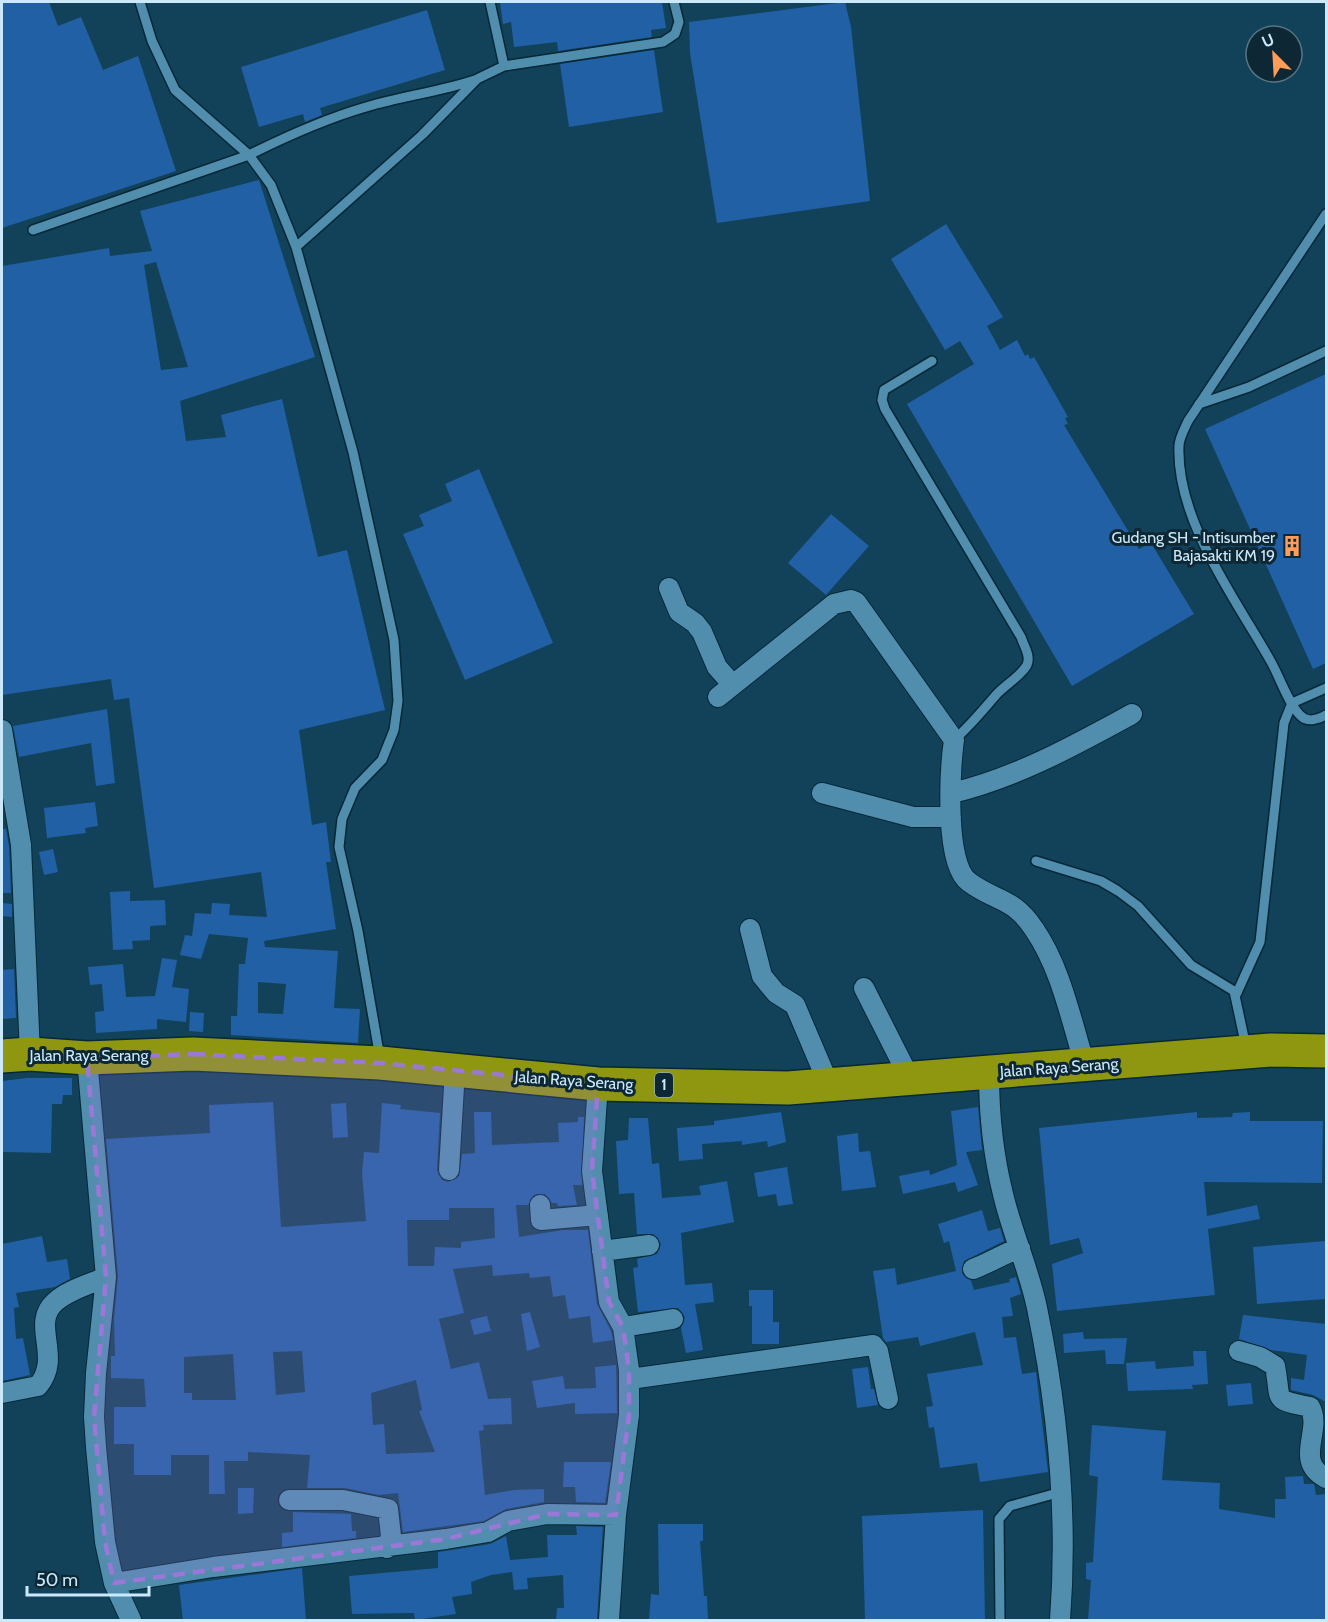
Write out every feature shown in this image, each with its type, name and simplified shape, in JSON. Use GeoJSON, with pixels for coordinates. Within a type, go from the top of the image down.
{"type":"FeatureCollection","features":[{"type":"Feature","properties":{"kind":"highway","name":"Jalan Raya Serang"},"geometry":{"type":"LineString","coordinates":[[16,1055],[87,1058],[193,1054],[380,1063],[598,1084],[788,1088],[1247,1052],[1326,1051]]}},
{"type":"Feature","properties":{"kind":"street"},"geometry":{"type":"LineString","coordinates":[[669,588],[679,612],[695,623],[702,632],[725,691],[834,604],[851,600],[856,602],[954,740],[951,760],[951,817],[956,858],[966,880],[1019,908],[1036,931],[1053,964],[1085,1065]]}},
{"type":"Feature","properties":{"kind":"street"},"geometry":{"type":"LineString","coordinates":[[952,793],[979,787],[1030,765],[1132,714]]}},
{"type":"Feature","properties":{"kind":"street"},"geometry":{"type":"LineString","coordinates":[[2,730],[21,845],[16,1055]]}},
{"type":"Feature","properties":{"kind":"street"},"geometry":{"type":"LineString","coordinates":[[822,793],[913,818],[951,817]]}},
{"type":"Feature","properties":{"kind":"street"},"geometry":{"type":"LineString","coordinates":[[750,929],[762,975],[776,993],[795,1005],[830,1085]]}},
{"type":"Feature","properties":{"kind":"street"},"geometry":{"type":"LineString","coordinates":[[864,988],[910,1079]]}},
{"type":"Feature","properties":{"kind":"street"},"geometry":{"type":"LineString","coordinates":[[87,1058],[106,1276],[94,1417],[105,1542],[114,1583],[131,1620]]}},
{"type":"Feature","properties":{"kind":"street"},"geometry":{"type":"LineString","coordinates":[[449,1170],[455,1070]]}},
{"type":"Feature","properties":{"kind":"street"},"geometry":{"type":"LineString","coordinates":[[989,1073],[989,1119],[995,1156],[1003,1196],[1037,1306],[1057,1432],[1063,1585],[1060,1620]]}},
{"type":"Feature","properties":{"kind":"street"},"geometry":{"type":"LineString","coordinates":[[598,1084],[592,1171],[609,1302],[623,1327],[630,1378],[629,1415],[616,1515],[609,1620]]}},
{"type":"Feature","properties":{"kind":"street"},"geometry":{"type":"LineString","coordinates":[[540,1205],[541,1220],[598,1215]]}},
{"type":"Feature","properties":{"kind":"street"},"geometry":{"type":"LineString","coordinates":[[602,1251],[649,1245]]}},
{"type":"Feature","properties":{"kind":"street"},"geometry":{"type":"LineString","coordinates":[[973,1269],[988,1263],[995,1256],[1020,1248]]}},
{"type":"Feature","properties":{"kind":"street"},"geometry":{"type":"LineString","coordinates":[[2,1393],[38,1386],[47,1372],[49,1362],[45,1321],[50,1308],[61,1297],[106,1276]]}},
{"type":"Feature","properties":{"kind":"street"},"geometry":{"type":"LineString","coordinates":[[623,1327],[673,1319]]}},
{"type":"Feature","properties":{"kind":"street"},"geometry":{"type":"LineString","coordinates":[[630,1378],[873,1345],[878,1352],[888,1399]]}},
{"type":"Feature","properties":{"kind":"street"},"geometry":{"type":"LineString","coordinates":[[1239,1351],[1260,1357],[1275,1366],[1276,1388],[1280,1398],[1286,1403],[1310,1407],[1313,1419],[1310,1463],[1315,1471],[1326,1478]]}},
{"type":"Feature","properties":{"kind":"street"},"geometry":{"type":"LineString","coordinates":[[289,1500],[343,1500],[388,1509],[391,1530],[387,1548]]}},
{"type":"Feature","properties":{"kind":"street"},"geometry":{"type":"LineString","coordinates":[[114,1583],[213,1567],[387,1548],[488,1532],[508,1521],[547,1514],[616,1515]]}},
{"type":"Feature","properties":{"kind":"lane"},"geometry":{"type":"LineString","coordinates":[[140,2],[152,41],[175,90],[249,155],[271,185],[296,247],[353,452],[394,640],[398,701],[394,730],[382,760],[355,788],[342,819],[339,847],[358,931],[380,1063]]}},
{"type":"Feature","properties":{"kind":"lane"},"geometry":{"type":"LineString","coordinates":[[490,2],[504,66]]}},
{"type":"Feature","properties":{"kind":"lane"},"geometry":{"type":"LineString","coordinates":[[33,230],[249,155],[296,131],[367,106],[450,89],[504,66],[663,42],[675,34],[679,22],[674,2]]}},
{"type":"Feature","properties":{"kind":"lane"},"geometry":{"type":"LineString","coordinates":[[296,247],[422,135],[477,79]]}},
{"type":"Feature","properties":{"kind":"lane"},"geometry":{"type":"LineString","coordinates":[[1325,222],[1198,405],[1188,421],[1179,444],[1181,480],[1199,535],[1281,679],[1292,703],[1304,719],[1318,719],[1326,716]]}},
{"type":"Feature","properties":{"kind":"lane"},"geometry":{"type":"LineString","coordinates":[[1198,405],[1249,387],[1326,351]]}},
{"type":"Feature","properties":{"kind":"lane"},"geometry":{"type":"LineString","coordinates":[[932,361],[884,390],[882,400],[885,409],[1021,638],[1028,655],[1028,664],[1022,671],[996,696],[975,722],[954,740]]}},
{"type":"Feature","properties":{"kind":"lane"},"geometry":{"type":"LineString","coordinates":[[1236,995],[1260,942],[1276,775],[1284,723],[1292,703],[1326,688]]}},
{"type":"Feature","properties":{"kind":"lane"},"geometry":{"type":"LineString","coordinates":[[1036,861],[1101,881],[1118,891],[1138,906],[1191,965],[1229,987],[1236,995],[1247,1052]]}},
{"type":"Feature","properties":{"kind":"lane"},"geometry":{"type":"LineString","coordinates":[[1000,1620],[999,1519],[1010,1506],[1061,1492]]}},
{"type":"Feature","properties":{"kind":"highlighted area"},"geometry":{"type":"Polygon","coordinates":[[[193,1054],[380,1063],[598,1084],[592,1171],[609,1302],[623,1327],[629,1370],[629,1415],[616,1515],[547,1514],[446,1539],[114,1583],[105,1542],[94,1417],[106,1277],[87,1058],[193,1054]]]}},
{"type":"Feature","properties":{"kind":"building"},"geometry":{"type":"Polygon","coordinates":[[[2,2],[49,2],[58,26],[81,17],[103,70],[138,56],[176,171],[2,228],[2,2]]]}},
{"type":"Feature","properties":{"kind":"building"},"geometry":{"type":"Polygon","coordinates":[[[500,2],[662,2],[666,28],[651,30],[652,37],[558,51],[557,42],[514,47],[511,22],[503,24],[500,2]]]}},
{"type":"Feature","properties":{"kind":"building"},"geometry":{"type":"Polygon","coordinates":[[[845,2],[851,27],[870,201],[717,223],[690,53],[689,22],[845,2]]]}},
{"type":"Feature","properties":{"kind":"building"},"geometry":{"type":"Polygon","coordinates":[[[427,10],[445,70],[320,108],[322,115],[305,122],[303,114],[259,127],[241,67],[427,10]]]}},
{"type":"Feature","properties":{"kind":"building"},"geometry":{"type":"Polygon","coordinates":[[[654,50],[663,112],[569,127],[560,64],[654,50]]]}},
{"type":"Feature","properties":{"kind":"building"},"geometry":{"type":"Polygon","coordinates":[[[259,180],[315,357],[180,401],[186,441],[226,437],[221,415],[282,399],[318,557],[347,550],[385,710],[299,730],[312,825],[326,822],[331,862],[326,862],[336,929],[264,941],[265,947],[338,951],[334,1008],[360,1009],[358,1043],[231,1035],[231,1016],[237,1016],[239,964],[245,964],[248,938],[209,934],[201,959],[180,955],[185,935],[192,936],[195,913],[211,914],[212,903],[230,904],[229,915],[267,917],[261,872],[154,888],[129,698],[114,700],[111,679],[2,695],[2,266],[109,248],[110,256],[152,251],[140,211],[259,180]],[[156,262],[144,265],[161,370],[188,367],[156,262]],[[258,982],[258,1013],[283,1014],[286,984],[258,982]]]}},
{"type":"Feature","properties":{"kind":"building"},"geometry":{"type":"Polygon","coordinates":[[[946,224],[1003,317],[987,326],[1000,350],[1017,340],[1025,356],[1028,354],[1030,359],[1034,357],[1068,417],[1065,418],[1068,424],[1064,425],[1139,549],[1151,543],[1194,614],[1072,686],[907,404],[974,364],[960,341],[945,350],[891,259],[946,224]]]}},
{"type":"Feature","properties":{"kind":"building","name":"Gudang SH - Intisumber Bajasakti KM 19"},"geometry":{"type":"Polygon","coordinates":[[[1326,374],[1326,663],[1313,669],[1205,429],[1326,374]]]}},
{"type":"Feature","properties":{"kind":"building"},"geometry":{"type":"Polygon","coordinates":[[[479,469],[553,643],[465,680],[403,534],[424,526],[419,515],[452,501],[445,484],[479,469]]]}},
{"type":"Feature","properties":{"kind":"building"},"geometry":{"type":"Polygon","coordinates":[[[831,514],[869,546],[826,595],[788,563],[831,514]]]}},
{"type":"Feature","properties":{"kind":"building"},"geometry":{"type":"Polygon","coordinates":[[[107,709],[115,783],[96,786],[91,743],[19,757],[13,726],[107,709]]]}},
{"type":"Feature","properties":{"kind":"building"},"geometry":{"type":"Polygon","coordinates":[[[95,802],[98,826],[85,828],[86,833],[47,838],[44,808],[95,802]]]}},
{"type":"Feature","properties":{"kind":"building"},"geometry":{"type":"Polygon","coordinates":[[[2,829],[6,829],[9,846],[11,893],[2,893],[2,829]]]}},
{"type":"Feature","properties":{"kind":"building"},"geometry":{"type":"Polygon","coordinates":[[[53,849],[58,872],[44,875],[39,852],[53,849]]]}},
{"type":"Feature","properties":{"kind":"building"},"geometry":{"type":"Polygon","coordinates":[[[130,891],[130,901],[165,900],[166,925],[150,926],[150,940],[132,941],[133,949],[113,950],[110,892],[130,891]]]}},
{"type":"Feature","properties":{"kind":"building"},"geometry":{"type":"Polygon","coordinates":[[[2,903],[12,904],[12,917],[2,916],[2,903]]]}},
{"type":"Feature","properties":{"kind":"building"},"geometry":{"type":"Polygon","coordinates":[[[162,958],[177,960],[172,987],[189,989],[186,1022],[157,1019],[157,1029],[96,1033],[95,1012],[104,1011],[102,984],[90,985],[88,967],[123,964],[126,997],[155,996],[162,958]]]}},
{"type":"Feature","properties":{"kind":"building"},"geometry":{"type":"Polygon","coordinates":[[[14,969],[16,1018],[2,1019],[2,970],[14,969]]]}},
{"type":"Feature","properties":{"kind":"building"},"geometry":{"type":"Polygon","coordinates":[[[190,1012],[204,1013],[203,1032],[189,1031],[190,1012]]]}},
{"type":"Feature","properties":{"kind":"building"},"geometry":{"type":"Polygon","coordinates":[[[27,1078],[72,1078],[72,1095],[63,1095],[62,1104],[52,1104],[51,1153],[2,1152],[2,1081],[27,1078]]]}},
{"type":"Feature","properties":{"kind":"building"},"geometry":{"type":"Polygon","coordinates":[[[273,1102],[281,1227],[366,1221],[362,1173],[364,1152],[379,1153],[382,1103],[401,1105],[400,1109],[440,1113],[437,1170],[442,1180],[448,1182],[459,1176],[462,1154],[475,1153],[474,1112],[491,1112],[492,1145],[559,1142],[558,1123],[578,1122],[578,1117],[584,1117],[582,1185],[573,1185],[577,1205],[558,1206],[557,1203],[552,1203],[545,1194],[534,1195],[528,1205],[516,1205],[519,1237],[563,1230],[588,1230],[597,1304],[611,1331],[613,1340],[593,1343],[590,1316],[569,1319],[565,1295],[553,1297],[550,1276],[530,1278],[529,1273],[493,1276],[492,1265],[453,1269],[464,1313],[439,1319],[451,1369],[479,1362],[488,1399],[511,1398],[512,1424],[483,1425],[484,1430],[479,1431],[485,1495],[514,1490],[544,1489],[544,1502],[506,1509],[484,1521],[403,1532],[398,1493],[379,1495],[345,1488],[307,1488],[310,1455],[248,1452],[248,1461],[224,1461],[225,1494],[209,1494],[209,1455],[171,1455],[171,1475],[134,1475],[134,1444],[114,1444],[114,1407],[146,1407],[144,1379],[111,1378],[111,1356],[115,1356],[114,1319],[118,1276],[106,1139],[210,1133],[209,1105],[273,1102]],[[449,1208],[449,1220],[407,1220],[408,1266],[434,1266],[435,1247],[461,1248],[461,1242],[495,1238],[494,1208],[449,1208]],[[302,1351],[273,1352],[276,1395],[305,1392],[302,1351]],[[233,1354],[184,1357],[184,1393],[192,1393],[192,1400],[236,1400],[233,1354]],[[416,1380],[371,1393],[373,1425],[384,1424],[386,1454],[435,1452],[419,1411],[422,1410],[416,1380]]]}},
{"type":"Feature","properties":{"kind":"building"},"geometry":{"type":"Polygon","coordinates":[[[346,1103],[348,1137],[333,1138],[331,1104],[346,1103]]]}},
{"type":"Feature","properties":{"kind":"building"},"geometry":{"type":"Polygon","coordinates":[[[978,1107],[982,1150],[966,1152],[978,1185],[958,1192],[955,1182],[903,1194],[899,1176],[929,1170],[930,1175],[957,1165],[951,1111],[978,1107]]]}},
{"type":"Feature","properties":{"kind":"building"},"geometry":{"type":"Polygon","coordinates":[[[781,1112],[786,1142],[768,1147],[767,1141],[742,1145],[742,1141],[702,1144],[703,1159],[679,1161],[677,1128],[714,1125],[714,1121],[781,1112]]]}},
{"type":"Feature","properties":{"kind":"building"},"geometry":{"type":"Polygon","coordinates":[[[1197,1112],[1197,1118],[1232,1117],[1233,1113],[1250,1112],[1250,1121],[1323,1121],[1322,1183],[1204,1182],[1207,1216],[1257,1205],[1260,1219],[1208,1229],[1215,1295],[1057,1311],[1052,1264],[1083,1253],[1079,1238],[1050,1245],[1039,1128],[1197,1112]]]}},
{"type":"Feature","properties":{"kind":"building"},"geometry":{"type":"Polygon","coordinates":[[[629,1118],[648,1118],[652,1164],[659,1163],[662,1198],[701,1195],[699,1186],[727,1181],[734,1222],[681,1233],[685,1285],[712,1283],[714,1302],[695,1304],[703,1350],[686,1353],[681,1328],[685,1317],[678,1308],[638,1312],[633,1268],[638,1267],[637,1259],[657,1254],[661,1244],[653,1234],[637,1234],[634,1193],[619,1194],[616,1141],[628,1140],[629,1118]]]}},
{"type":"Feature","properties":{"kind":"building"},"geometry":{"type":"Polygon","coordinates":[[[858,1133],[859,1152],[870,1151],[876,1187],[842,1191],[837,1136],[858,1133]]]}},
{"type":"Feature","properties":{"kind":"building"},"geometry":{"type":"Polygon","coordinates":[[[787,1167],[793,1204],[778,1206],[776,1194],[758,1197],[754,1173],[787,1167]]]}},
{"type":"Feature","properties":{"kind":"building"},"geometry":{"type":"Polygon","coordinates":[[[982,1210],[988,1231],[1000,1228],[1004,1241],[964,1261],[962,1273],[971,1281],[974,1290],[1010,1282],[1009,1279],[1016,1277],[1021,1294],[1010,1298],[1013,1316],[1002,1317],[1004,1338],[1016,1337],[1022,1374],[1036,1372],[1048,1472],[980,1482],[977,1463],[940,1468],[934,1427],[929,1428],[926,1407],[933,1406],[927,1374],[983,1365],[975,1332],[920,1346],[918,1337],[886,1342],[883,1338],[873,1271],[895,1268],[897,1285],[956,1271],[949,1241],[944,1243],[938,1224],[982,1210]]]}},
{"type":"Feature","properties":{"kind":"building"},"geometry":{"type":"Polygon","coordinates":[[[42,1236],[47,1262],[67,1259],[70,1279],[55,1287],[16,1293],[19,1307],[14,1308],[16,1339],[23,1338],[30,1375],[2,1381],[2,1244],[42,1236]]]}},
{"type":"Feature","properties":{"kind":"building"},"geometry":{"type":"Polygon","coordinates":[[[1326,1241],[1326,1299],[1257,1304],[1253,1247],[1326,1241]]]}},
{"type":"Feature","properties":{"kind":"building"},"geometry":{"type":"Polygon","coordinates":[[[749,1290],[773,1290],[773,1322],[779,1322],[779,1344],[752,1344],[752,1306],[749,1306],[749,1290]]]}},
{"type":"Feature","properties":{"kind":"building"},"geometry":{"type":"Polygon","coordinates":[[[530,1312],[540,1347],[527,1351],[521,1314],[530,1312]]]}},
{"type":"Feature","properties":{"kind":"building"},"geometry":{"type":"Polygon","coordinates":[[[1243,1315],[1326,1324],[1326,1402],[1313,1395],[1291,1390],[1291,1378],[1304,1380],[1307,1355],[1271,1350],[1239,1339],[1243,1315]]]}},
{"type":"Feature","properties":{"kind":"building"},"geometry":{"type":"Polygon","coordinates":[[[487,1316],[491,1331],[474,1335],[470,1320],[487,1316]]]}},
{"type":"Feature","properties":{"kind":"building"},"geometry":{"type":"Polygon","coordinates":[[[1083,1332],[1084,1339],[1127,1338],[1124,1364],[1106,1364],[1105,1350],[1064,1353],[1063,1334],[1083,1332]]]}},
{"type":"Feature","properties":{"kind":"building"},"geometry":{"type":"Polygon","coordinates":[[[1193,1351],[1206,1351],[1208,1384],[1192,1385],[1193,1389],[1128,1391],[1126,1363],[1155,1361],[1156,1369],[1194,1366],[1193,1351]]]}},
{"type":"Feature","properties":{"kind":"building"},"geometry":{"type":"Polygon","coordinates":[[[616,1365],[617,1413],[575,1414],[575,1403],[537,1408],[532,1381],[563,1376],[565,1389],[596,1388],[595,1367],[616,1365]]]}},
{"type":"Feature","properties":{"kind":"building"},"geometry":{"type":"Polygon","coordinates":[[[868,1367],[871,1389],[874,1389],[878,1405],[857,1408],[852,1369],[868,1367]]]}},
{"type":"Feature","properties":{"kind":"building"},"geometry":{"type":"Polygon","coordinates":[[[1251,1383],[1253,1404],[1228,1406],[1226,1385],[1251,1383]]]}},
{"type":"Feature","properties":{"kind":"building"},"geometry":{"type":"Polygon","coordinates":[[[1092,1425],[1166,1431],[1162,1480],[1220,1483],[1219,1509],[1275,1518],[1275,1499],[1286,1499],[1285,1477],[1303,1476],[1304,1484],[1314,1484],[1316,1495],[1326,1494],[1326,1620],[1088,1620],[1091,1580],[1086,1579],[1086,1563],[1093,1562],[1098,1477],[1089,1475],[1092,1425]]]}},
{"type":"Feature","properties":{"kind":"building"},"geometry":{"type":"Polygon","coordinates":[[[564,1462],[611,1462],[605,1503],[576,1502],[575,1487],[563,1487],[564,1462]]]}},
{"type":"Feature","properties":{"kind":"building"},"geometry":{"type":"Polygon","coordinates":[[[238,1488],[254,1488],[253,1513],[238,1514],[238,1488]]]}},
{"type":"Feature","properties":{"kind":"building"},"geometry":{"type":"Polygon","coordinates":[[[983,1510],[985,1620],[865,1620],[862,1516],[983,1510]]]}},
{"type":"Feature","properties":{"kind":"building"},"geometry":{"type":"Polygon","coordinates":[[[293,1512],[351,1514],[352,1531],[356,1531],[356,1538],[282,1547],[282,1533],[293,1532],[293,1512]]]}},
{"type":"Feature","properties":{"kind":"building"},"geometry":{"type":"Polygon","coordinates":[[[658,1524],[703,1524],[703,1541],[700,1541],[708,1620],[649,1620],[651,1594],[659,1595],[658,1524]]]}},
{"type":"Feature","properties":{"kind":"building"},"geometry":{"type":"Polygon","coordinates":[[[576,1526],[603,1527],[597,1620],[556,1620],[557,1608],[564,1608],[563,1575],[527,1578],[528,1589],[514,1590],[512,1572],[491,1575],[471,1582],[472,1594],[452,1597],[456,1614],[415,1620],[414,1613],[352,1614],[349,1576],[438,1568],[438,1552],[490,1544],[506,1536],[510,1560],[548,1557],[547,1535],[577,1535],[576,1526]]]}},
{"type":"Feature","properties":{"kind":"building"},"geometry":{"type":"Polygon","coordinates":[[[302,1568],[306,1620],[183,1620],[179,1585],[302,1568]]]}},
{"type":"Feature","properties":{"kind":"place","name":"Gudang SH - Intisumber Bajasakti KM 19"},"geometry":{"type":"Point","coordinates":[1292,546]}}]}
